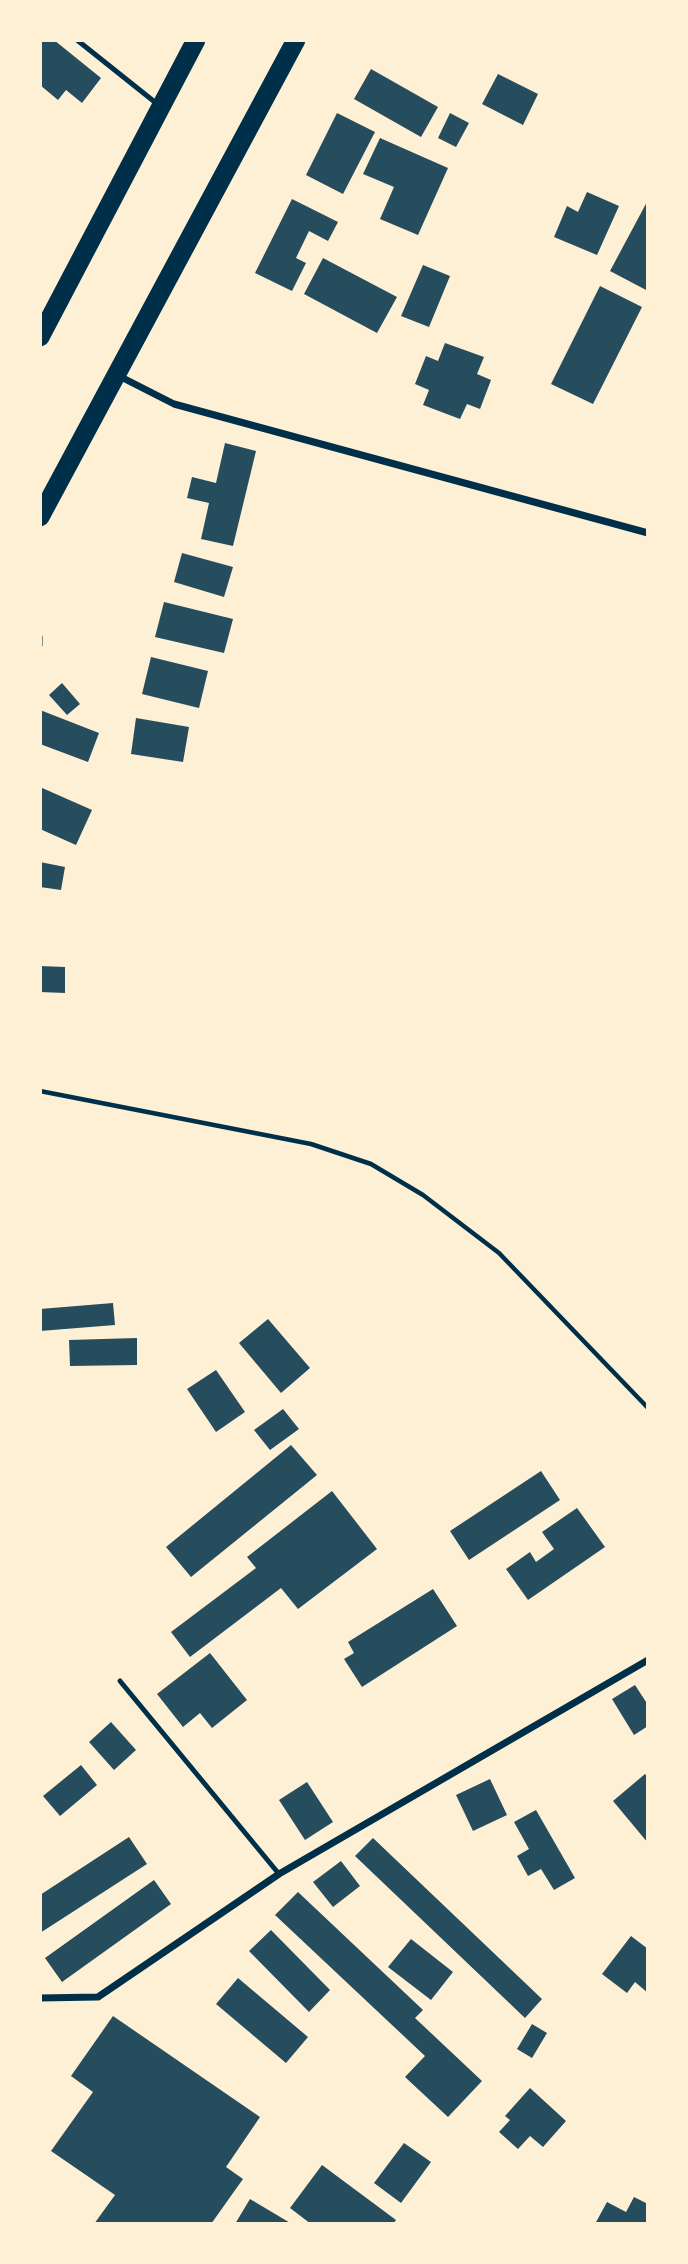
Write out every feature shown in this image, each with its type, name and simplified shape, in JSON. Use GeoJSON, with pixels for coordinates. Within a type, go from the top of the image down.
{"type":"FeatureCollection","features":[{"type":"Feature","properties":{"kind":"highway"},"geometry":{"type":"LineString","coordinates":[[40,337],[196,40]]}},
{"type":"Feature","properties":{"kind":"highway"},"geometry":{"type":"LineString","coordinates":[[40,517],[296,40]]}},
{"type":"Feature","properties":{"kind":"street"},"geometry":{"type":"LineString","coordinates":[[118,375],[174,404],[648,533]]}},
{"type":"Feature","properties":{"kind":"street"},"geometry":{"type":"LineString","coordinates":[[40,1998],[98,1997],[279,1874],[648,1660]]}},
{"type":"Feature","properties":{"kind":"lane"},"geometry":{"type":"LineString","coordinates":[[76,40],[162,108]]}},
{"type":"Feature","properties":{"kind":"lane"},"geometry":{"type":"LineString","coordinates":[[40,637],[40,645]]}},
{"type":"Feature","properties":{"kind":"lane"},"geometry":{"type":"LineString","coordinates":[[120,1681],[279,1874]]}},
{"type":"Feature","properties":{"kind":"path"},"geometry":{"type":"LineString","coordinates":[[40,1091],[311,1144],[371,1164],[423,1195],[499,1253],[648,1408]]}},
{"type":"Feature","properties":{"kind":"building"},"geometry":{"type":"Polygon","coordinates":[[[40,40],[54,40],[101,78],[82,103],[66,90],[58,100],[40,85],[40,40]]]}},
{"type":"Feature","properties":{"kind":"building"},"geometry":{"type":"Polygon","coordinates":[[[371,69],[438,107],[421,137],[354,99],[371,69]]]}},
{"type":"Feature","properties":{"kind":"building"},"geometry":{"type":"Polygon","coordinates":[[[498,74],[538,94],[523,125],[482,104],[498,74]]]}},
{"type":"Feature","properties":{"kind":"building"},"geometry":{"type":"Polygon","coordinates":[[[337,113],[375,132],[343,194],[306,175],[337,113]]]}},
{"type":"Feature","properties":{"kind":"building"},"geometry":{"type":"Polygon","coordinates":[[[450,113],[469,123],[456,147],[438,138],[450,113]]]}},
{"type":"Feature","properties":{"kind":"building"},"geometry":{"type":"Polygon","coordinates":[[[380,138],[448,168],[418,235],[380,219],[394,187],[363,174],[380,138]]]}},
{"type":"Feature","properties":{"kind":"building"},"geometry":{"type":"Polygon","coordinates":[[[587,192],[619,206],[597,255],[554,237],[567,206],[578,212],[587,192]]]}},
{"type":"Feature","properties":{"kind":"building"},"geometry":{"type":"Polygon","coordinates":[[[292,199],[338,222],[328,241],[309,231],[296,258],[306,263],[292,291],[255,273],[292,199]]]}},
{"type":"Feature","properties":{"kind":"building"},"geometry":{"type":"Polygon","coordinates":[[[648,200],[648,291],[610,271],[648,200]]]}},
{"type":"Feature","properties":{"kind":"building"},"geometry":{"type":"Polygon","coordinates":[[[323,258],[397,297],[377,333],[304,294],[323,258]]]}},
{"type":"Feature","properties":{"kind":"building"},"geometry":{"type":"Polygon","coordinates":[[[423,265],[450,276],[429,327],[401,316],[423,265]]]}},
{"type":"Feature","properties":{"kind":"building"},"geometry":{"type":"Polygon","coordinates":[[[600,286],[642,307],[593,404],[551,384],[600,286]]]}},
{"type":"Feature","properties":{"kind":"building"},"geometry":{"type":"Polygon","coordinates":[[[445,343],[484,357],[477,374],[491,380],[480,409],[467,404],[460,419],[423,405],[429,390],[415,384],[426,356],[438,361],[445,343]]]}},
{"type":"Feature","properties":{"kind":"building"},"geometry":{"type":"Polygon","coordinates":[[[225,443],[256,451],[233,546],[201,539],[209,503],[187,498],[192,477],[216,483],[225,443]]]}},
{"type":"Feature","properties":{"kind":"building"},"geometry":{"type":"Polygon","coordinates":[[[182,553],[233,567],[224,597],[174,582],[182,553]]]}},
{"type":"Feature","properties":{"kind":"building"},"geometry":{"type":"Polygon","coordinates":[[[164,602],[233,619],[224,653],[155,637],[164,602]]]}},
{"type":"Feature","properties":{"kind":"building"},"geometry":{"type":"Polygon","coordinates":[[[151,657],[208,671],[199,708],[142,694],[151,657]]]}},
{"type":"Feature","properties":{"kind":"building"},"geometry":{"type":"Polygon","coordinates":[[[62,683],[80,704],[67,715],[49,695],[62,683]]]}},
{"type":"Feature","properties":{"kind":"building"},"geometry":{"type":"Polygon","coordinates":[[[40,710],[99,733],[88,762],[40,744],[40,710]]]}},
{"type":"Feature","properties":{"kind":"building"},"geometry":{"type":"Polygon","coordinates":[[[136,718],[189,727],[183,762],[131,754],[136,718]]]}},
{"type":"Feature","properties":{"kind":"building"},"geometry":{"type":"Polygon","coordinates":[[[40,787],[92,810],[76,845],[40,829],[40,787]]]}},
{"type":"Feature","properties":{"kind":"building"},"geometry":{"type":"Polygon","coordinates":[[[40,862],[65,867],[61,890],[40,887],[40,862]]]}},
{"type":"Feature","properties":{"kind":"building"},"geometry":{"type":"Polygon","coordinates":[[[40,966],[65,967],[65,993],[40,992],[40,966]]]}},
{"type":"Feature","properties":{"kind":"building"},"geometry":{"type":"Polygon","coordinates":[[[113,1303],[115,1325],[40,1331],[40,1309],[113,1303]]]}},
{"type":"Feature","properties":{"kind":"building"},"geometry":{"type":"Polygon","coordinates":[[[268,1319],[310,1368],[281,1393],[239,1343],[268,1319]]]}},
{"type":"Feature","properties":{"kind":"building"},"geometry":{"type":"Polygon","coordinates":[[[137,1338],[137,1365],[70,1366],[69,1340],[137,1338]]]}},
{"type":"Feature","properties":{"kind":"building"},"geometry":{"type":"Polygon","coordinates":[[[216,1370],[245,1412],[216,1432],[187,1389],[216,1370]]]}},
{"type":"Feature","properties":{"kind":"building"},"geometry":{"type":"Polygon","coordinates":[[[283,1409],[299,1429],[270,1450],[254,1430],[283,1409]]]}},
{"type":"Feature","properties":{"kind":"building"},"geometry":{"type":"Polygon","coordinates":[[[291,1445],[317,1475],[191,1577],[166,1547],[291,1445]]]}},
{"type":"Feature","properties":{"kind":"building"},"geometry":{"type":"Polygon","coordinates":[[[541,1471],[560,1500],[469,1560],[450,1531],[541,1471]]]}},
{"type":"Feature","properties":{"kind":"building"},"geometry":{"type":"Polygon","coordinates":[[[332,1491],[377,1549],[298,1609],[281,1588],[190,1657],[171,1632],[256,1568],[247,1557],[332,1491]]]}},
{"type":"Feature","properties":{"kind":"building"},"geometry":{"type":"Polygon","coordinates":[[[577,1508],[605,1547],[528,1600],[506,1569],[530,1552],[536,1562],[554,1549],[542,1532],[577,1508]]]}},
{"type":"Feature","properties":{"kind":"building"},"geometry":{"type":"Polygon","coordinates":[[[433,1589],[457,1626],[362,1687],[344,1659],[354,1653],[348,1642],[433,1589]]]}},
{"type":"Feature","properties":{"kind":"building"},"geometry":{"type":"Polygon","coordinates":[[[210,1653],[247,1700],[212,1728],[200,1713],[183,1727],[157,1694],[210,1653]]]}},
{"type":"Feature","properties":{"kind":"building"},"geometry":{"type":"Polygon","coordinates":[[[635,1685],[648,1705],[648,1726],[634,1735],[612,1699],[635,1685]]]}},
{"type":"Feature","properties":{"kind":"building"},"geometry":{"type":"Polygon","coordinates":[[[111,1722],[136,1750],[114,1770],[89,1742],[111,1722]]]}},
{"type":"Feature","properties":{"kind":"building"},"geometry":{"type":"Polygon","coordinates":[[[81,1765],[97,1785],[60,1816],[43,1796],[81,1765]]]}},
{"type":"Feature","properties":{"kind":"building"},"geometry":{"type":"Polygon","coordinates":[[[645,1774],[648,1777],[648,1843],[613,1801],[645,1774]]]}},
{"type":"Feature","properties":{"kind":"building"},"geometry":{"type":"Polygon","coordinates":[[[490,1779],[507,1815],[473,1831],[456,1795],[490,1779]]]}},
{"type":"Feature","properties":{"kind":"building"},"geometry":{"type":"Polygon","coordinates":[[[307,1782],[333,1822],[305,1840],[279,1800],[307,1782]]]}},
{"type":"Feature","properties":{"kind":"building"},"geometry":{"type":"Polygon","coordinates":[[[536,1810],[575,1878],[554,1890],[541,1869],[528,1876],[517,1856],[529,1849],[514,1822],[536,1810]]]}},
{"type":"Feature","properties":{"kind":"building"},"geometry":{"type":"Polygon","coordinates":[[[129,1837],[147,1864],[40,1933],[40,1895],[129,1837]]]}},
{"type":"Feature","properties":{"kind":"building"},"geometry":{"type":"Polygon","coordinates":[[[373,1838],[542,1999],[525,2018],[355,1856],[373,1838]]]}},
{"type":"Feature","properties":{"kind":"building"},"geometry":{"type":"Polygon","coordinates":[[[341,1861],[360,1886],[333,1907],[313,1882],[341,1861]]]}},
{"type":"Feature","properties":{"kind":"building"},"geometry":{"type":"Polygon","coordinates":[[[154,1880],[171,1904],[62,1982],[45,1958],[154,1880]]]}},
{"type":"Feature","properties":{"kind":"building"},"geometry":{"type":"Polygon","coordinates":[[[298,1892],[423,2010],[415,2018],[482,2081],[448,2117],[405,2077],[425,2056],[275,1915],[298,1892]]]}},
{"type":"Feature","properties":{"kind":"building"},"geometry":{"type":"Polygon","coordinates":[[[271,1930],[330,1990],[309,2012],[249,1951],[271,1930]]]}},
{"type":"Feature","properties":{"kind":"building"},"geometry":{"type":"Polygon","coordinates":[[[631,1936],[648,1949],[648,1993],[635,1982],[627,1993],[602,1974],[631,1936]]]}},
{"type":"Feature","properties":{"kind":"building"},"geometry":{"type":"Polygon","coordinates":[[[411,1939],[453,1972],[431,2000],[388,1967],[411,1939]]]}},
{"type":"Feature","properties":{"kind":"building"},"geometry":{"type":"Polygon","coordinates":[[[238,1978],[308,2037],[286,2063],[216,2004],[238,1978]]]}},
{"type":"Feature","properties":{"kind":"building"},"geometry":{"type":"Polygon","coordinates":[[[113,2016],[260,2117],[226,2167],[243,2179],[211,2224],[94,2224],[115,2195],[51,2151],[93,2092],[71,2076],[113,2016]]]}},
{"type":"Feature","properties":{"kind":"building"},"geometry":{"type":"Polygon","coordinates":[[[532,2024],[547,2033],[532,2058],[517,2049],[532,2024]]]}},
{"type":"Feature","properties":{"kind":"building"},"geometry":{"type":"Polygon","coordinates":[[[530,2088],[566,2121],[543,2147],[530,2136],[518,2149],[499,2132],[510,2120],[505,2116],[530,2088]]]}},
{"type":"Feature","properties":{"kind":"building"},"geometry":{"type":"Polygon","coordinates":[[[404,2143],[431,2162],[401,2203],[374,2183],[404,2143]]]}},
{"type":"Feature","properties":{"kind":"building"},"geometry":{"type":"Polygon","coordinates":[[[322,2165],[396,2220],[393,2224],[311,2224],[290,2208],[322,2165]]]}},
{"type":"Feature","properties":{"kind":"building"},"geometry":{"type":"Polygon","coordinates":[[[634,2197],[648,2204],[648,2224],[595,2224],[607,2202],[626,2212],[634,2197]]]}},
{"type":"Feature","properties":{"kind":"building"},"geometry":{"type":"Polygon","coordinates":[[[250,2199],[292,2224],[235,2224],[250,2199]]]}}]}
